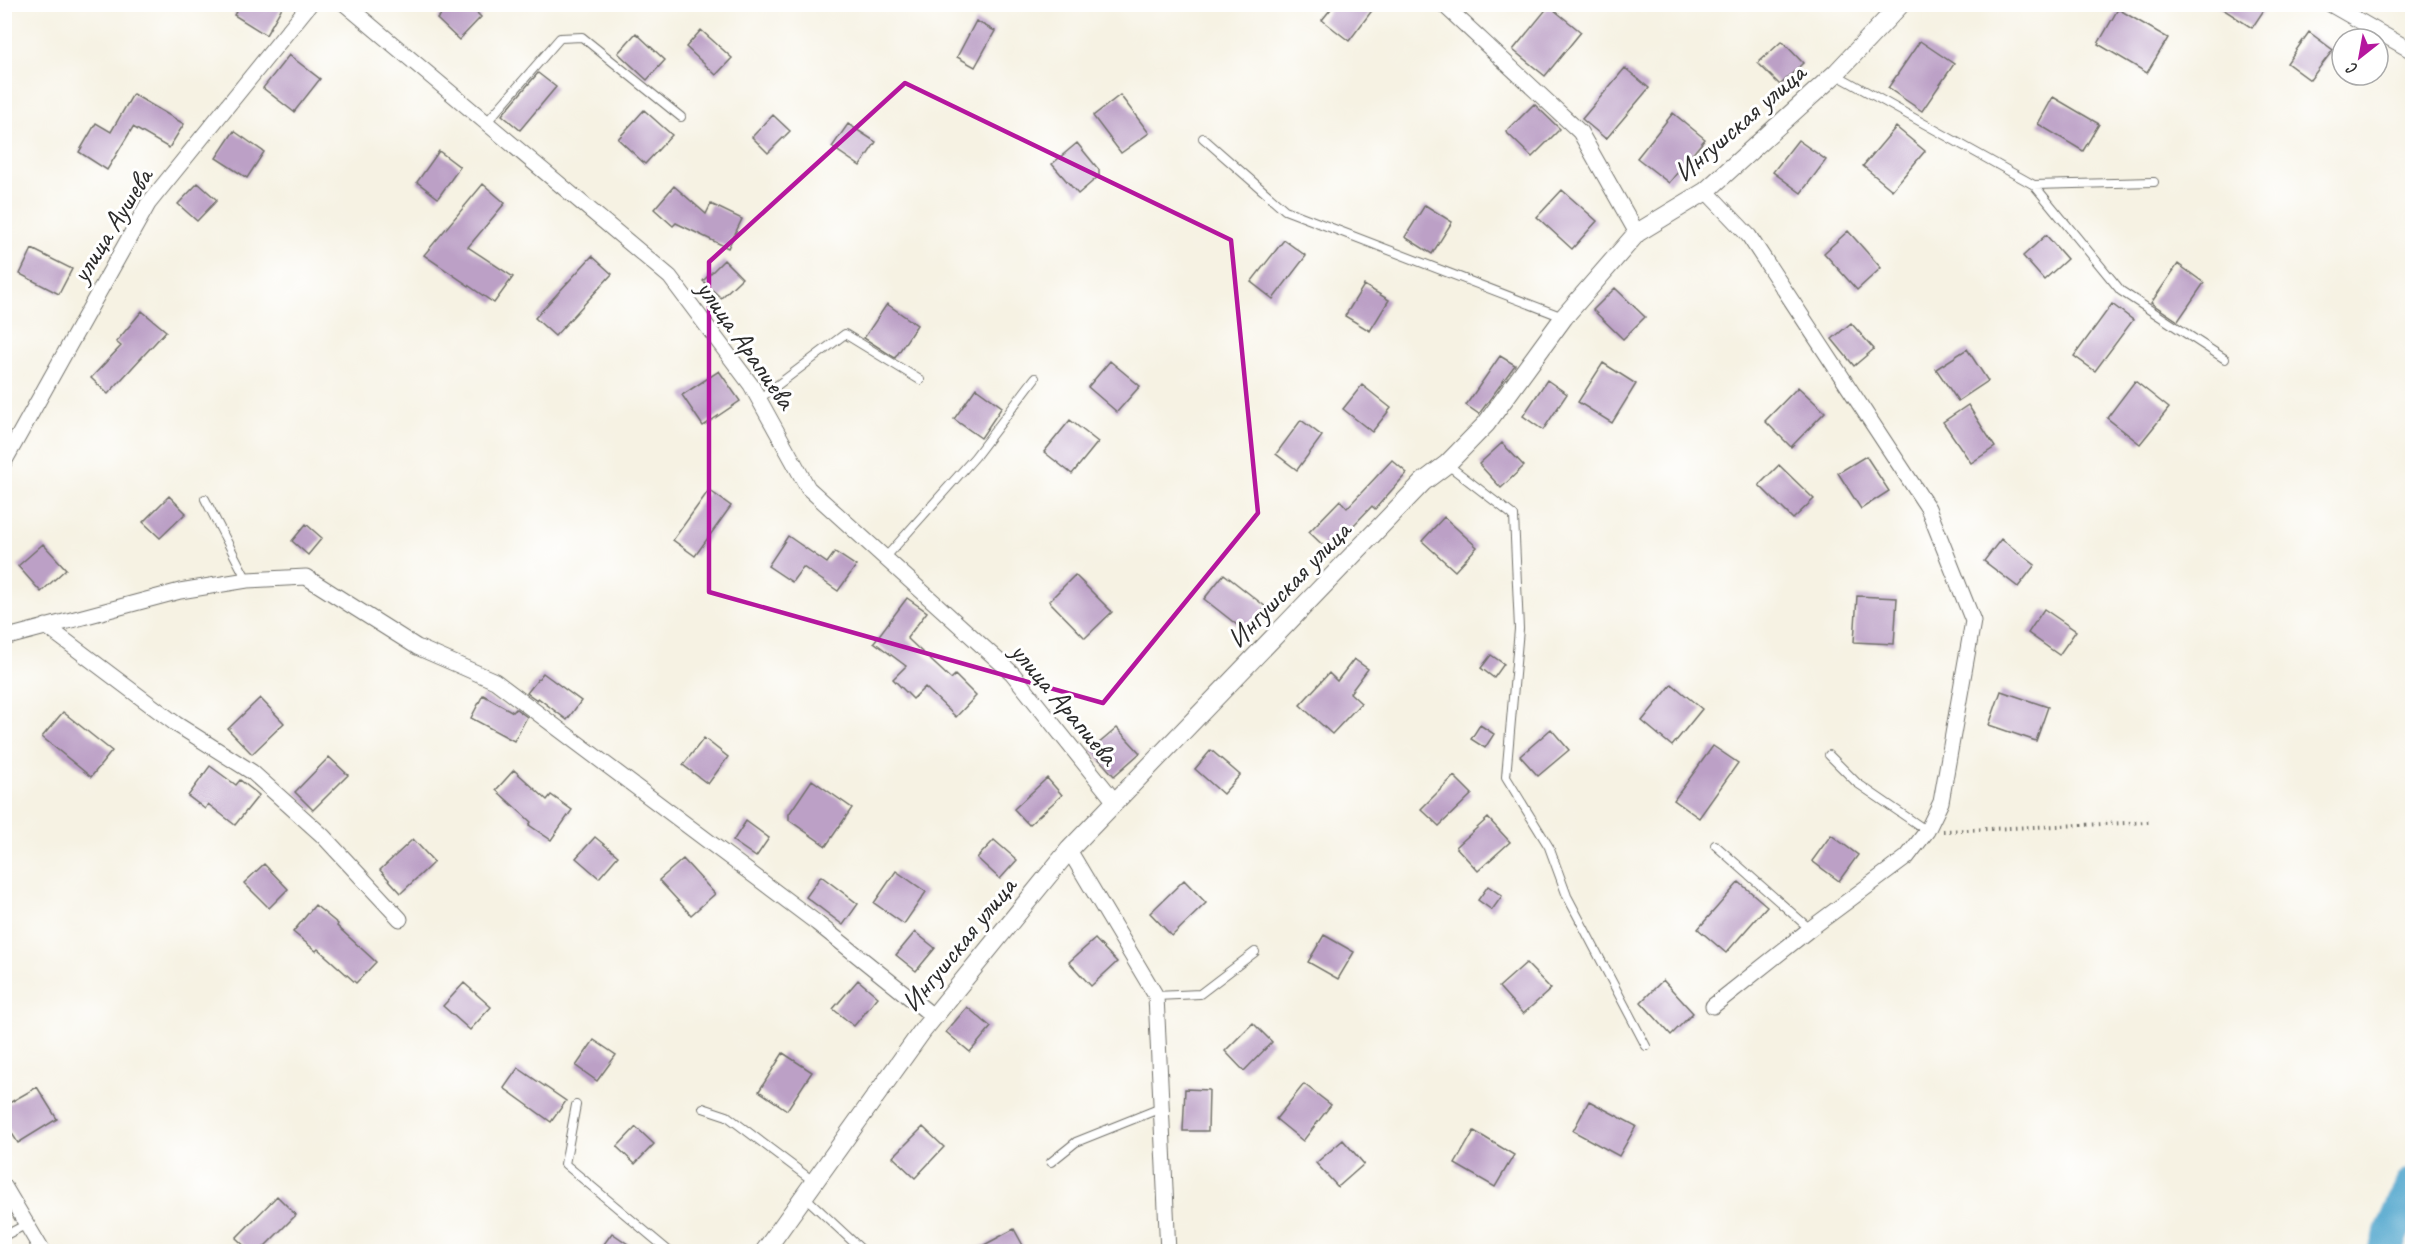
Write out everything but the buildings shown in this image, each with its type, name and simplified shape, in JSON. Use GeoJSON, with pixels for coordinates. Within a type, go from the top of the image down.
{"type":"FeatureCollection","features":[{"type":"Feature","properties":{"kind":"street","name":"улица Аушева"},"geometry":{"type":"LineString","coordinates":[[4,462],[148,204],[310,4]]}},
{"type":"Feature","properties":{"kind":"street","name":"улица Арапиева"},"geometry":{"type":"LineString","coordinates":[[345,4],[670,277],[759,399],[808,488],[1012,673],[1116,803]]}},
{"type":"Feature","properties":{"kind":"street"},"geometry":{"type":"LineString","coordinates":[[1443,4],[1580,132],[1637,233]]}},
{"type":"Feature","properties":{"kind":"street","name":"Ингушская улица"},"geometry":{"type":"LineString","coordinates":[[764,1251],[934,1017],[1069,850],[1423,482],[1448,464],[1486,424],[1564,318],[1637,233],[1706,191],[1835,74],[1901,4]]}},
{"type":"Feature","properties":{"kind":"street"},"geometry":{"type":"LineString","coordinates":[[2330,4],[2412,51]]}},
{"type":"Feature","properties":{"kind":"street"},"geometry":{"type":"LineString","coordinates":[[1706,191],[1749,236],[1928,508],[1973,621],[1941,802],[1927,831],[1907,857],[1810,929],[1713,1006]]}},
{"type":"Feature","properties":{"kind":"street"},"geometry":{"type":"LineString","coordinates":[[4,638],[180,591],[247,580],[306,577],[417,647],[495,681],[817,923],[934,1017]]}},
{"type":"Feature","properties":{"kind":"street"},"geometry":{"type":"LineString","coordinates":[[46,626],[176,724],[252,772],[323,836],[400,919]]}},
{"type":"Feature","properties":{"kind":"street"},"geometry":{"type":"LineString","coordinates":[[1069,850],[1156,996],[1168,1251]]}},
{"type":"Feature","properties":{"kind":"street"},"geometry":{"type":"LineString","coordinates":[[4,1186],[43,1251]]}},
{"type":"Feature","properties":{"kind":"lane"},"geometry":{"type":"LineString","coordinates":[[486,123],[560,38],[582,37],[681,117]]}},
{"type":"Feature","properties":{"kind":"lane"},"geometry":{"type":"LineString","coordinates":[[1835,74],[2034,185],[2121,291],[2225,359]]}},
{"type":"Feature","properties":{"kind":"lane"},"geometry":{"type":"LineString","coordinates":[[1203,138],[1285,210],[1564,318]]}},
{"type":"Feature","properties":{"kind":"lane"},"geometry":{"type":"LineString","coordinates":[[2034,185],[2154,182]]}},
{"type":"Feature","properties":{"kind":"lane"},"geometry":{"type":"LineString","coordinates":[[759,399],[845,334],[920,380]]}},
{"type":"Feature","properties":{"kind":"lane"},"geometry":{"type":"LineString","coordinates":[[885,558],[975,457],[1035,378]]}},
{"type":"Feature","properties":{"kind":"lane"},"geometry":{"type":"LineString","coordinates":[[1448,464],[1514,516],[1519,629],[1506,777],[1549,847],[1567,896],[1646,1046]]}},
{"type":"Feature","properties":{"kind":"lane"},"geometry":{"type":"LineString","coordinates":[[205,500],[247,580]]}},
{"type":"Feature","properties":{"kind":"lane"},"geometry":{"type":"LineString","coordinates":[[1829,756],[1857,783],[1927,831]]}},
{"type":"Feature","properties":{"kind":"lane"},"geometry":{"type":"LineString","coordinates":[[1715,845],[1810,929]]}},
{"type":"Feature","properties":{"kind":"lane"},"geometry":{"type":"LineString","coordinates":[[1156,996],[1200,994],[1255,952]]}},
{"type":"Feature","properties":{"kind":"lane"},"geometry":{"type":"LineString","coordinates":[[576,1105],[565,1164],[670,1251]]}},
{"type":"Feature","properties":{"kind":"lane"},"geometry":{"type":"LineString","coordinates":[[703,1108],[727,1116],[808,1188],[864,1251]]}},
{"type":"Feature","properties":{"kind":"lane"},"geometry":{"type":"LineString","coordinates":[[1051,1162],[1076,1142],[1161,1108]]}},
{"type":"Feature","properties":{"kind":"lane"},"geometry":{"type":"LineString","coordinates":[[4,1236],[27,1224]]}},
{"type":"Feature","properties":{"kind":"path"},"geometry":{"type":"LineString","coordinates":[[1927,831],[2149,822]]}},
{"type":"Feature","properties":{"kind":"highlighted area"},"geometry":{"type":"Polygon","coordinates":[[[905,83],[1231,240],[1258,513],[1103,703],[709,592],[709,262],[905,83]]]}},
{"type":"Feature","properties":{"kind":"waterway"},"geometry":{"type":"LineString","coordinates":[[2384,1252],[2412,1185]]}}]}
